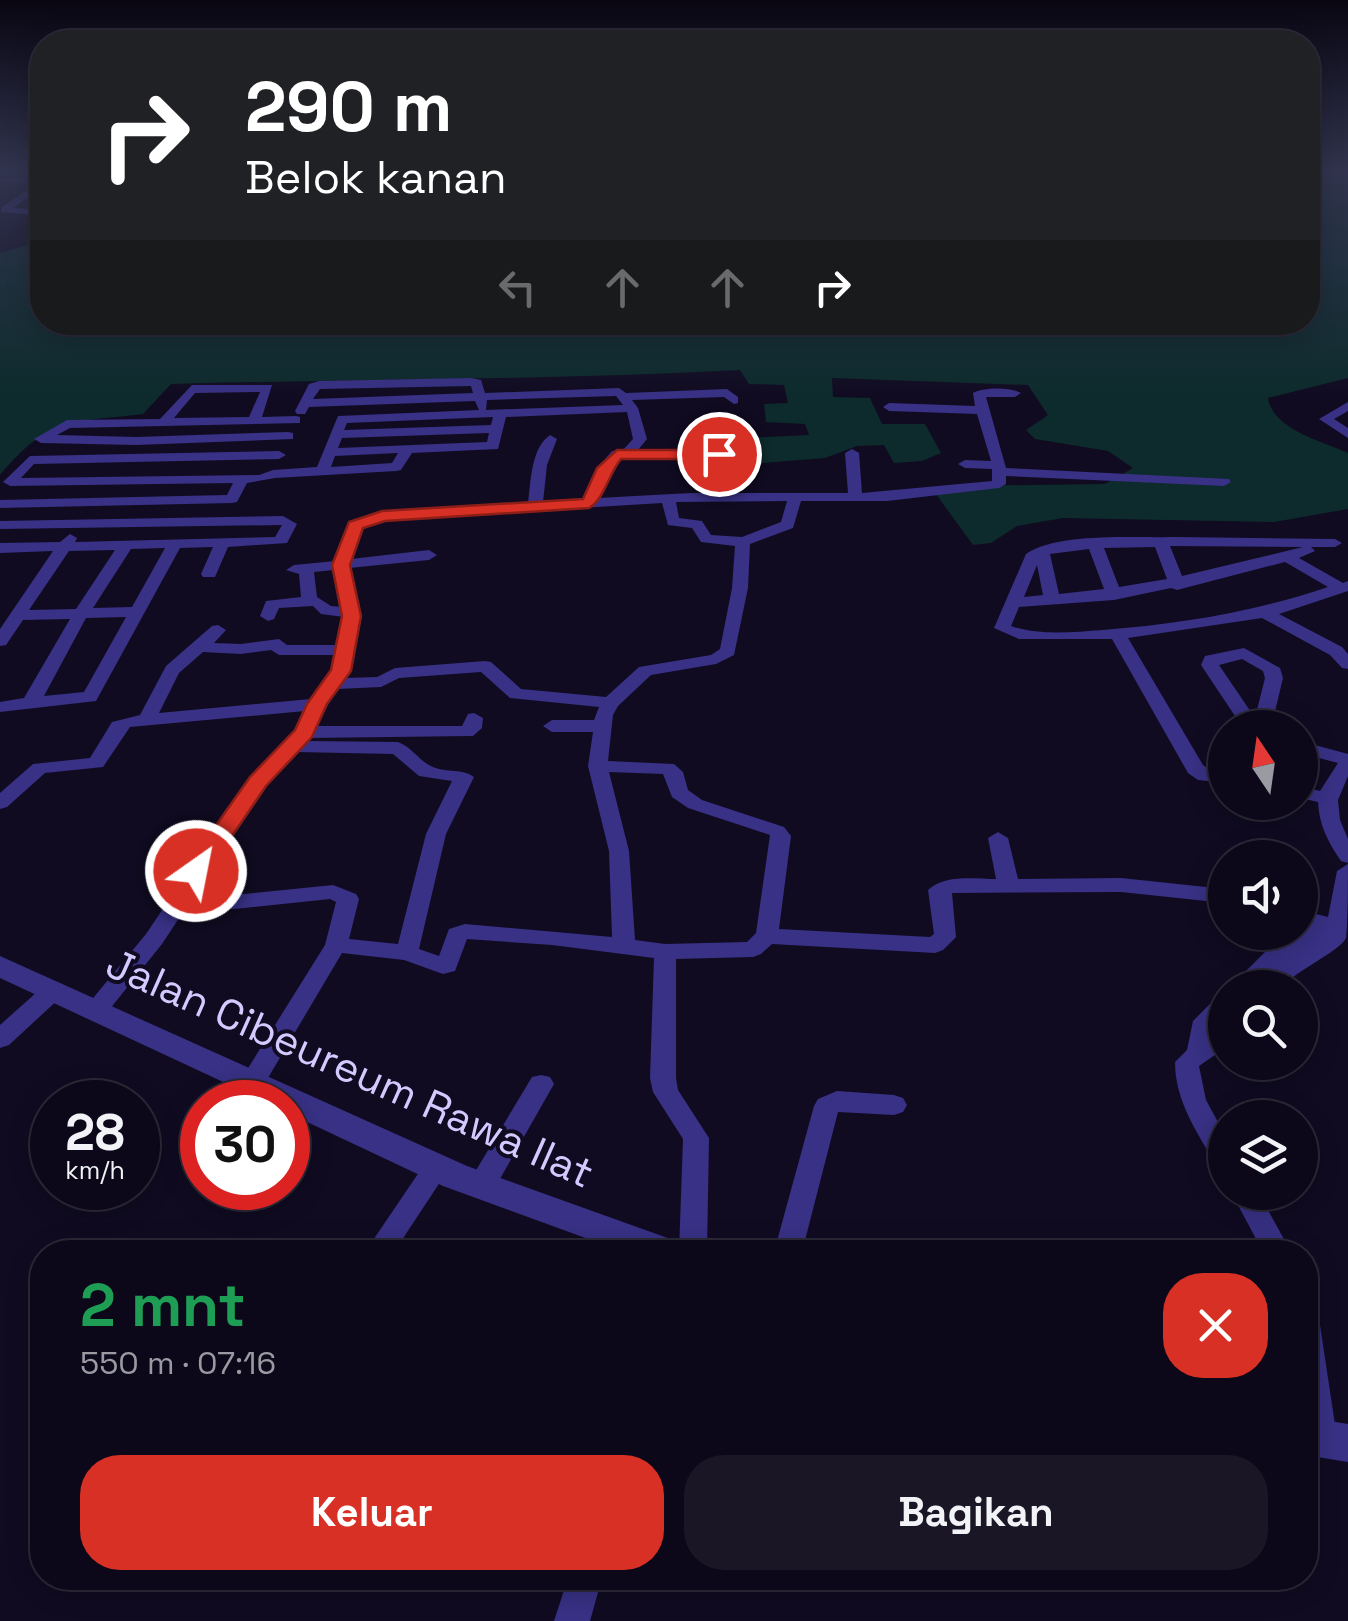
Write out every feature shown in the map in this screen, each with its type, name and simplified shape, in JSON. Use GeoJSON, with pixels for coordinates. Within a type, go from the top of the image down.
{"type":"FeatureCollection","features":[{"type":"Feature","properties":{"kind":"street"},"geometry":{"type":"LineString","coordinates":[[208,422],[228,388]]}},
{"type":"Feature","properties":{"kind":"street"},"geometry":{"type":"LineString","coordinates":[[164,422],[191,390],[268,388],[254,420]]}},
{"type":"Feature","properties":{"kind":"street"},"geometry":{"type":"LineString","coordinates":[[279,455],[30,460],[10,482],[268,478],[305,403],[618,392],[629,402],[640,439],[636,448],[610,460],[589,503]]}},
{"type":"Feature","properties":{"kind":"street"},"geometry":{"type":"LineString","coordinates":[[97,1008],[154,938],[258,782],[307,725],[341,671],[351,612],[341,565],[355,525],[367,520],[535,506],[668,498],[856,498],[999,484],[999,468],[980,410],[980,392],[1015,392]]}},
{"type":"Feature","properties":{"kind":"street"},"geometry":{"type":"LineString","coordinates":[[322,470],[339,434],[340,420],[344,419],[500,413],[728,393],[734,400]]}},
{"type":"Feature","properties":{"kind":"street"},"geometry":{"type":"LineString","coordinates":[[478,396],[484,414]]}},
{"type":"Feature","properties":{"kind":"street"},"geometry":{"type":"LineString","coordinates":[[1348,406],[1325,419],[1348,434]]}},
{"type":"Feature","properties":{"kind":"street"},"geometry":{"type":"LineString","coordinates":[[889,407],[980,410]]}},
{"type":"Feature","properties":{"kind":"street"},"geometry":{"type":"LineString","coordinates":[[331,452],[489,447],[496,445],[500,413]]}},
{"type":"Feature","properties":{"kind":"street"},"geometry":{"type":"LineString","coordinates":[[288,436],[136,441],[41,438],[67,424],[296,420]]}},
{"type":"Feature","properties":{"kind":"street"},"geometry":{"type":"LineString","coordinates":[[339,434],[496,429]]}},
{"type":"Feature","properties":{"kind":"street"},"geometry":{"type":"LineString","coordinates":[[535,506],[540,465],[550,439]]}},
{"type":"Feature","properties":{"kind":"street"},"geometry":{"type":"LineString","coordinates":[[0,641],[136,441]]}},
{"type":"Feature","properties":{"kind":"street"},"geometry":{"type":"LineString","coordinates":[[272,474],[396,467],[408,449]]}},
{"type":"Feature","properties":{"kind":"street"},"geometry":{"type":"LineString","coordinates":[[852,453],[856,498]]}},
{"type":"Feature","properties":{"kind":"street"},"geometry":{"type":"LineString","coordinates":[[627,454],[739,454]]}},
{"type":"Feature","properties":{"kind":"street"},"geometry":{"type":"LineString","coordinates":[[964,464],[1224,482]]}},
{"type":"Feature","properties":{"kind":"street"},"geometry":{"type":"LineString","coordinates":[[0,504],[232,499],[242,480]]}},
{"type":"Feature","properties":{"kind":"street"},"geometry":{"type":"LineString","coordinates":[[910,494],[924,514]]}},
{"type":"Feature","properties":{"kind":"street"},"geometry":{"type":"LineString","coordinates":[[668,498],[674,522],[697,524],[706,539],[742,542],[788,525],[795,496]]}},
{"type":"Feature","properties":{"kind":"street"},"geometry":{"type":"LineString","coordinates":[[0,525],[282,520],[290,524],[279,541],[0,548]]}},
{"type":"Feature","properties":{"kind":"street"},"geometry":{"type":"LineString","coordinates":[[1342,541],[1094,544],[1041,549],[1034,554],[1002,628],[1010,634],[1118,635],[1265,613],[1344,587]]}},
{"type":"Feature","properties":{"kind":"street"},"geometry":{"type":"LineString","coordinates":[[1015,602],[1114,595],[1177,585],[1342,541]]}},
{"type":"Feature","properties":{"kind":"street"},"geometry":{"type":"LineString","coordinates":[[624,947],[619,850],[598,766],[602,726],[610,703],[646,672],[716,659],[728,650],[740,588],[742,542]]}},
{"type":"Feature","properties":{"kind":"street"},"geometry":{"type":"LineString","coordinates":[[209,574],[222,544]]}},
{"type":"Feature","properties":{"kind":"street"},"geometry":{"type":"LineString","coordinates":[[1094,544],[1114,595]]}},
{"type":"Feature","properties":{"kind":"street"},"geometry":{"type":"LineString","coordinates":[[1162,544],[1177,585]]}},
{"type":"Feature","properties":{"kind":"street"},"geometry":{"type":"LineString","coordinates":[[1220,544],[1233,570]]}},
{"type":"Feature","properties":{"kind":"street"},"geometry":{"type":"LineString","coordinates":[[32,702],[80,615],[126,545]]}},
{"type":"Feature","properties":{"kind":"street"},"geometry":{"type":"LineString","coordinates":[[0,706],[15,708],[32,702],[90,697],[174,545]]}},
{"type":"Feature","properties":{"kind":"street"},"geometry":{"type":"LineString","coordinates":[[1041,549],[1052,600]]}},
{"type":"Feature","properties":{"kind":"street"},"geometry":{"type":"LineString","coordinates":[[309,601],[300,569],[429,555]]}},
{"type":"Feature","properties":{"kind":"street"},"geometry":{"type":"LineString","coordinates":[[1287,557],[1344,587]]}},
{"type":"Feature","properties":{"kind":"street"},"geometry":{"type":"LineString","coordinates":[[268,616],[272,604],[309,601],[318,602],[327,611],[351,612]]}},
{"type":"Feature","properties":{"kind":"street"},"geometry":{"type":"LineString","coordinates":[[18,616],[136,612]]}},
{"type":"Feature","properties":{"kind":"street"},"geometry":{"type":"LineString","coordinates":[[1265,613],[1336,652],[1348,664]]}},
{"type":"Feature","properties":{"kind":"street"},"geometry":{"type":"LineString","coordinates":[[147,719],[172,670],[218,630]]}},
{"type":"Feature","properties":{"kind":"street"},"geometry":{"type":"LineString","coordinates":[[1118,635],[1194,769],[1208,776]]}},
{"type":"Feature","properties":{"kind":"street"},"geometry":{"type":"LineString","coordinates":[[198,647],[249,648],[275,642],[279,650],[346,650]]}},
{"type":"Feature","properties":{"kind":"street"},"geometry":{"type":"LineString","coordinates":[[1241,710],[1210,660],[1244,653],[1272,668],[1274,678],[1266,710]]}},
{"type":"Feature","properties":{"kind":"street"},"geometry":{"type":"LineString","coordinates":[[332,684],[380,682],[395,673],[426,674],[460,666],[485,666],[516,694],[610,703]]}},
{"type":"Feature","properties":{"kind":"street"},"geometry":{"type":"LineString","coordinates":[[0,804],[40,768],[96,762],[119,726],[147,719],[262,707],[264,717],[398,748],[426,772],[464,777],[436,834],[407,953]]}},
{"type":"Feature","properties":{"kind":"street"},"geometry":{"type":"LineString","coordinates":[[307,725],[466,732],[472,728],[474,718]]}},
{"type":"Feature","properties":{"kind":"street"},"geometry":{"type":"LineString","coordinates":[[552,726],[602,726]]}},
{"type":"Feature","properties":{"kind":"street"},"geometry":{"type":"LineString","coordinates":[[1318,753],[1348,764],[1334,780],[1328,800],[1328,815],[1348,856]]}},
{"type":"Feature","properties":{"kind":"street"},"geometry":{"type":"LineString","coordinates":[[336,945],[407,953],[438,966],[447,965],[456,934],[465,931],[665,952],[753,949],[767,936],[782,842],[777,831],[694,804],[679,793],[673,772],[667,768],[598,766]]}},
{"type":"Feature","properties":{"kind":"street"},"geometry":{"type":"LineString","coordinates":[[1318,797],[1328,800]]}},
{"type":"Feature","properties":{"kind":"street"},"geometry":{"type":"LineString","coordinates":[[998,838],[1009,888]]}},
{"type":"Feature","properties":{"kind":"street"},"geometry":{"type":"LineString","coordinates":[[1283,970],[1334,937],[1348,871]]}},
{"type":"Feature","properties":{"kind":"street"},"geometry":{"type":"LineString","coordinates":[[767,936],[935,945],[946,937],[939,890],[949,886],[1121,885],[1208,894]]}},
{"type":"Feature","properties":{"kind":"street"},"geometry":{"type":"LineString","coordinates":[[179,898],[234,902],[260,897],[343,894],[348,899],[336,945],[255,1080]]}},
{"type":"Feature","properties":{"kind":"street"},"geometry":{"type":"LineString","coordinates":[[1318,920],[1335,923]]}},
{"type":"Feature","properties":{"kind":"street"},"geometry":{"type":"LineString","coordinates":[[1257,970],[1335,923]]}},
{"type":"Feature","properties":{"kind":"street"},"geometry":{"type":"LineString","coordinates":[[665,952],[663,1078],[666,1092],[696,1138],[692,1240]]}},
{"type":"Feature","properties":{"kind":"street","name":"Jalan Cibeureum Rawa Ilat"},"geometry":{"type":"LineString","coordinates":[[0,966],[97,1008],[187,1055],[251,1080]]}},
{"type":"Feature","properties":{"kind":"street"},"geometry":{"type":"LineString","coordinates":[[0,1039],[54,990]]}},
{"type":"Feature","properties":{"kind":"street"},"geometry":{"type":"LineString","coordinates":[[1199,1050],[1202,1027],[1208,1021]]}},
{"type":"Feature","properties":{"kind":"street"},"geometry":{"type":"LineString","coordinates":[[1208,1045],[1187,1062],[1186,1078],[1208,1128]]}},
{"type":"Feature","properties":{"kind":"street"},"geometry":{"type":"LineString","coordinates":[[482,1185],[541,1084]]}},
{"type":"Feature","properties":{"kind":"street"},"geometry":{"type":"LineString","coordinates":[[791,1240],[827,1106],[837,1101],[894,1104]]}},
{"type":"Feature","properties":{"kind":"street","name":"Jalan Cibeureum Rawa Ilat"},"geometry":{"type":"LineString","coordinates":[[310,1108],[596,1240]]}},
{"type":"Feature","properties":{"kind":"street"},"geometry":{"type":"LineString","coordinates":[[387,1240],[437,1168]]}},
{"type":"Feature","properties":{"kind":"street"},"geometry":{"type":"LineString","coordinates":[[1254,1210],[1270,1240]]}},
{"type":"Feature","properties":{"kind":"street"},"geometry":{"type":"LineString","coordinates":[[1318,1399],[1325,1439]]}},
{"type":"Feature","properties":{"kind":"street"},"geometry":{"type":"LineString","coordinates":[[572,1621],[581,1590]]}},
{"type":"Feature","properties":{"kind":"green space"},"geometry":{"type":"Polygon","coordinates":[[[30,246],[30,335],[1320,335],[1320,246],[1348,246],[1348,378],[1268,398],[1272,409],[1289,426],[1348,453],[1348,509],[1274,522],[1063,518],[1017,526],[991,543],[973,545],[933,490],[948,486],[1105,484],[1133,468],[1108,451],[1035,439],[1026,430],[1048,415],[1028,385],[832,378],[833,397],[870,398],[882,424],[925,424],[941,453],[922,461],[894,463],[884,445],[857,446],[825,458],[749,464],[743,438],[809,435],[805,424],[766,422],[764,404],[788,403],[784,385],[749,384],[740,370],[171,384],[143,414],[79,421],[48,432],[0,475],[0,253],[30,246]]]}},
{"type":"Feature","properties":{"kind":"route"},"geometry":{"type":"LineString","coordinates":[[196,871],[258,782],[294,746],[341,671],[352,616],[341,565],[355,525],[382,516],[589,503],[602,472],[617,454],[719,454]]}}]}
